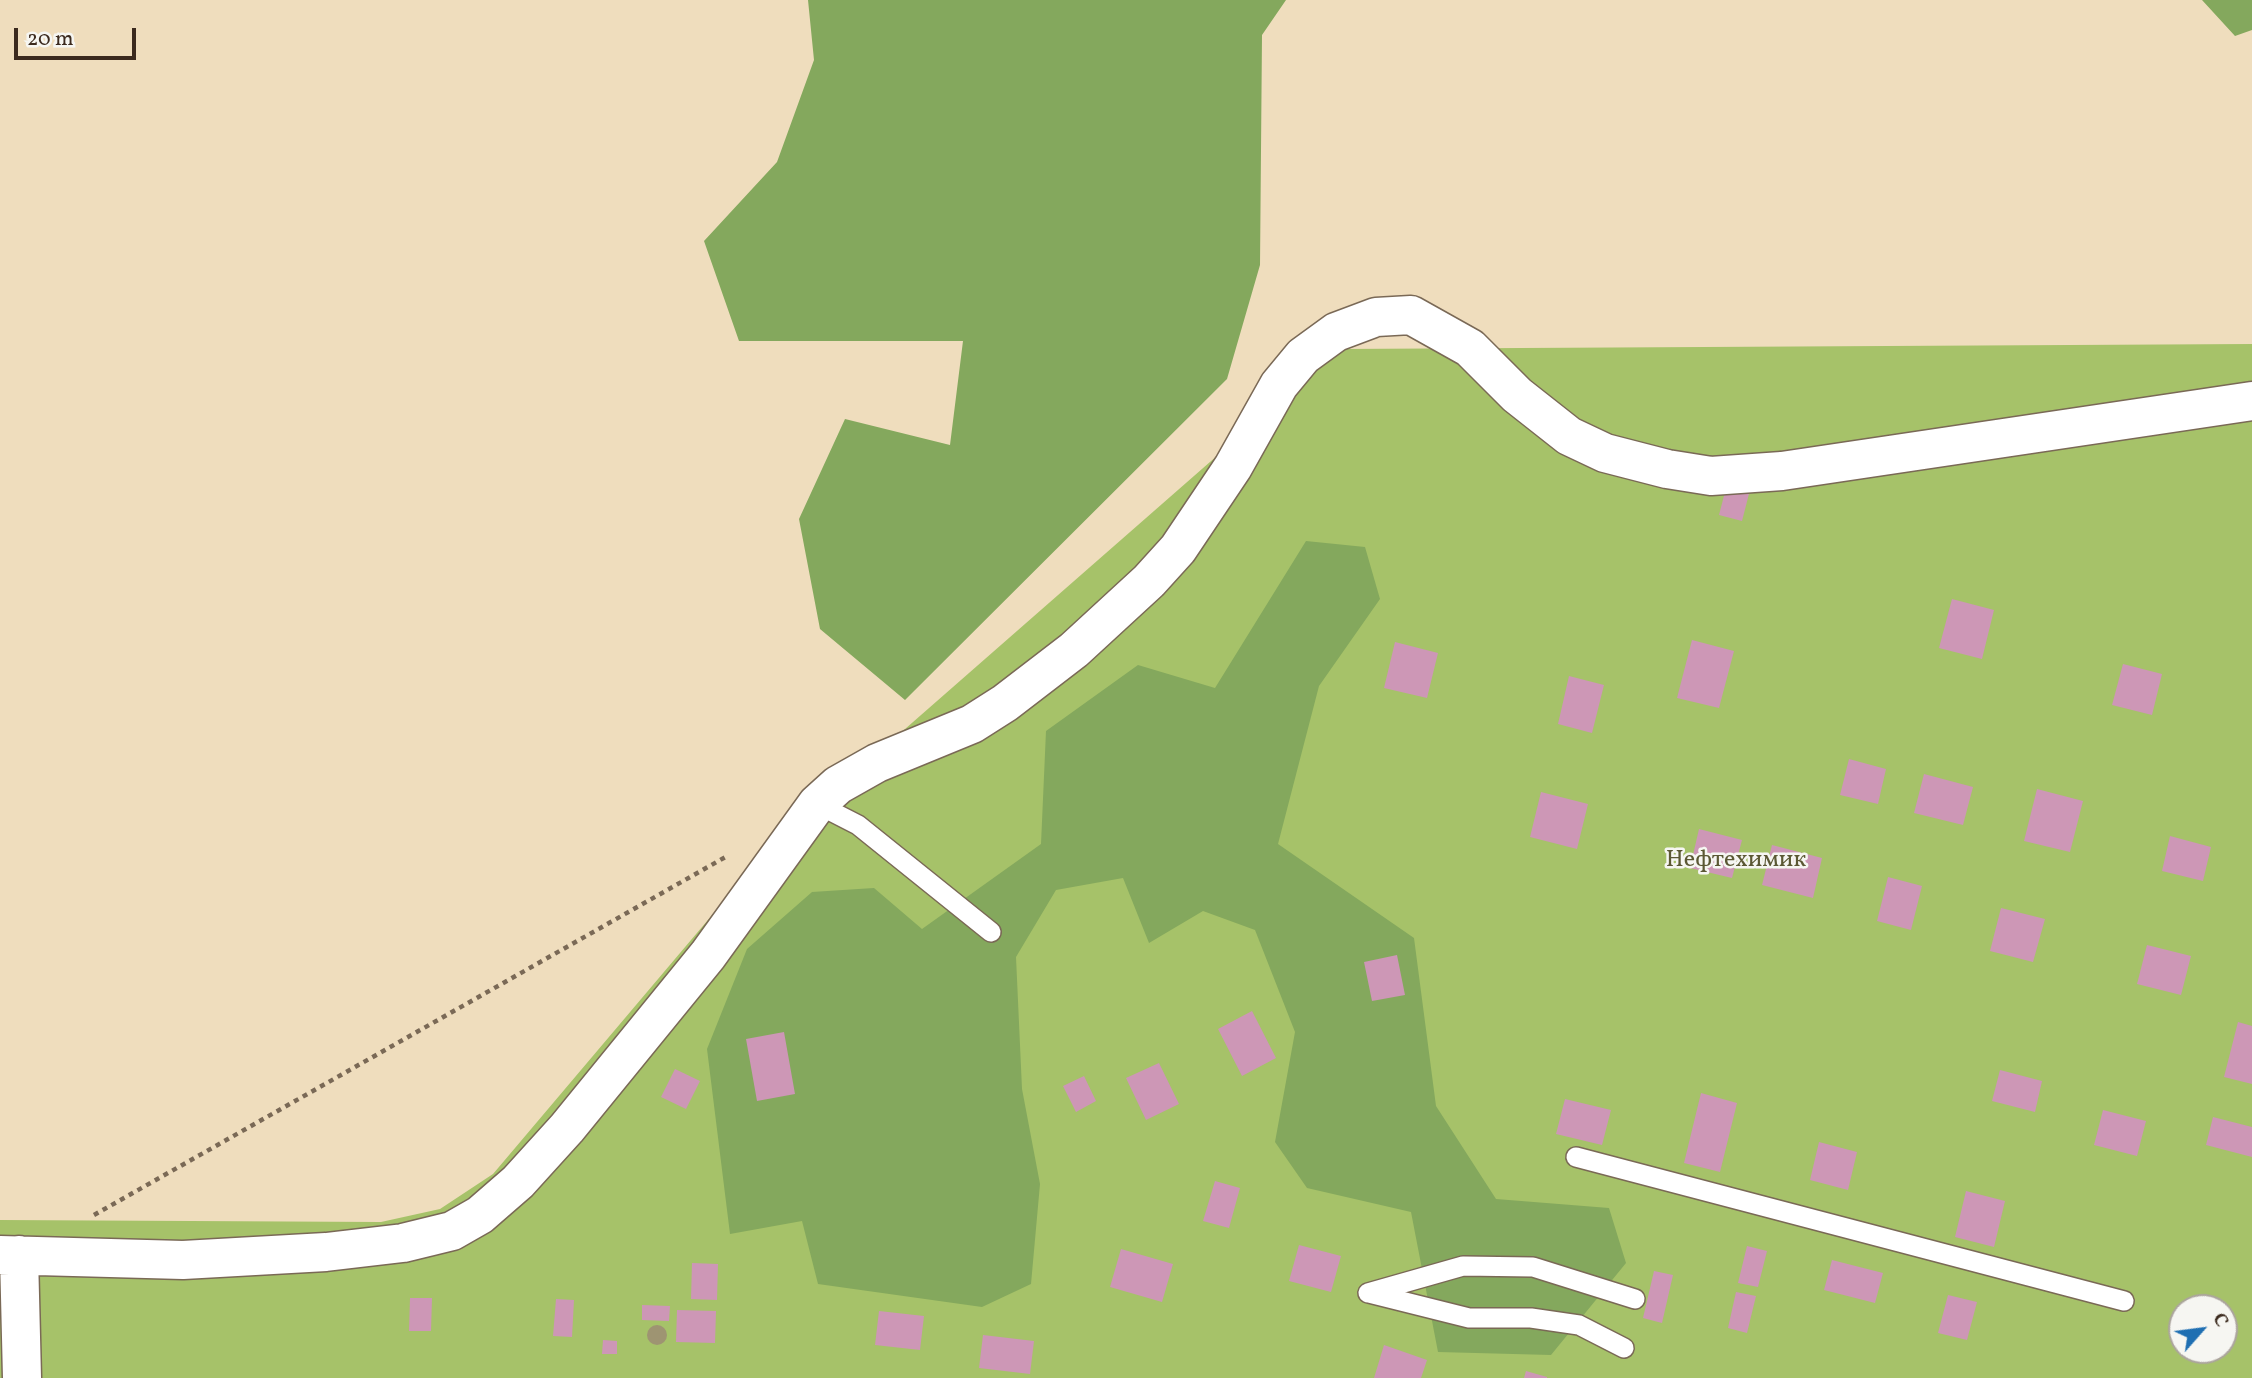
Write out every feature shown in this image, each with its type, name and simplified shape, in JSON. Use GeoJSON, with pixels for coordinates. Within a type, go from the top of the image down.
{"type":"FeatureCollection","features":[{"type":"Feature","properties":{"kind":"street"},"geometry":{"type":"LineString","coordinates":[[22,1378],[10,1255],[183,1259],[326,1252],[403,1243],[452,1231],[480,1215],[518,1182],[568,1128],[708,954],[817,804],[838,785],[877,763],[972,724],[1005,703],[1074,650],[1149,581],[1178,549],[1233,467],[1279,385],[1303,356],[1336,332],[1376,317],[1411,315],[1470,348],[1517,395],[1569,436],[1605,453],[1667,469],[1712,476],[1782,471],[2252,401]]}},
{"type":"Feature","properties":{"kind":"lane"},"geometry":{"type":"LineString","coordinates":[[817,804],[858,825],[991,932]]}},
{"type":"Feature","properties":{"kind":"lane"},"geometry":{"type":"LineString","coordinates":[[1576,1157],[2124,1301]]}},
{"type":"Feature","properties":{"kind":"lane"},"geometry":{"type":"LineString","coordinates":[[1624,1348],[1579,1325],[1531,1318],[1469,1318],[1368,1293],[1463,1266],[1533,1267],[1635,1299]]}},
{"type":"Feature","properties":{"kind":"path"},"geometry":{"type":"LineString","coordinates":[[87,1219],[733,852]]}},
{"type":"Feature","properties":{"kind":"green space"},"geometry":{"type":"Polygon","coordinates":[[[808,0],[1286,0],[1262,35],[1260,265],[1227,379],[905,700],[820,629],[799,519],[845,419],[950,445],[963,341],[739,341],[704,241],[777,162],[814,60],[808,0]]]}},
{"type":"Feature","properties":{"kind":"green space"},"geometry":{"type":"Polygon","coordinates":[[[2202,0],[2252,0],[2252,30],[2235,36],[2202,0]]]}},
{"type":"Feature","properties":{"kind":"green space","name":"Нефтехимик"},"geometry":{"type":"Polygon","coordinates":[[[2252,344],[2252,1378],[0,1378],[0,1220],[381,1222],[440,1209],[493,1174],[768,849],[1339,349],[2252,344]]]}},
{"type":"Feature","properties":{"kind":"green space"},"geometry":{"type":"Polygon","coordinates":[[[1306,541],[1365,547],[1380,599],[1319,686],[1278,844],[1414,938],[1436,1106],[1496,1199],[1609,1208],[1626,1263],[1551,1355],[1438,1352],[1411,1212],[1307,1188],[1275,1142],[1295,1032],[1255,930],[1203,911],[1149,943],[1123,878],[1056,890],[1016,957],[1022,1089],[1040,1184],[1031,1284],[982,1307],[818,1284],[802,1221],[730,1234],[707,1049],[747,949],[812,892],[874,888],[922,929],[1041,844],[1046,731],[1138,665],[1215,688],[1306,541]]]}},
{"type":"Feature","properties":{"kind":"building"},"geometry":{"type":"Polygon","coordinates":[[[1728,480],[1751,486],[1742,521],[1719,515],[1728,480]]]}},
{"type":"Feature","properties":{"kind":"building"},"geometry":{"type":"Polygon","coordinates":[[[1952,599],[1994,610],[1982,659],[1939,648],[1952,599]]]}},
{"type":"Feature","properties":{"kind":"building"},"geometry":{"type":"Polygon","coordinates":[[[1692,640],[1734,651],[1719,708],[1677,698],[1692,640]]]}},
{"type":"Feature","properties":{"kind":"building"},"geometry":{"type":"Polygon","coordinates":[[[1395,642],[1438,653],[1427,698],[1384,688],[1395,642]]]}},
{"type":"Feature","properties":{"kind":"building"},"geometry":{"type":"Polygon","coordinates":[[[2123,664],[2162,674],[2152,715],[2112,705],[2123,664]]]}},
{"type":"Feature","properties":{"kind":"building"},"geometry":{"type":"Polygon","coordinates":[[[1569,676],[1604,685],[1592,733],[1558,724],[1569,676]]]}},
{"type":"Feature","properties":{"kind":"building"},"geometry":{"type":"Polygon","coordinates":[[[1849,759],[1886,769],[1878,804],[1840,795],[1849,759]]]}},
{"type":"Feature","properties":{"kind":"building"},"geometry":{"type":"Polygon","coordinates":[[[1924,774],[1973,787],[1963,825],[1914,813],[1924,774]]]}},
{"type":"Feature","properties":{"kind":"building"},"geometry":{"type":"Polygon","coordinates":[[[2037,789],[2083,801],[2070,852],[2024,841],[2037,789]]]}},
{"type":"Feature","properties":{"kind":"building"},"geometry":{"type":"Polygon","coordinates":[[[1541,792],[1588,804],[1577,849],[1530,837],[1541,792]]]}},
{"type":"Feature","properties":{"kind":"building"},"geometry":{"type":"Polygon","coordinates":[[[1699,829],[1742,840],[1732,878],[1690,868],[1699,829]]]}},
{"type":"Feature","properties":{"kind":"building"},"geometry":{"type":"Polygon","coordinates":[[[2170,836],[2211,847],[2203,881],[2162,871],[2170,836]]]}},
{"type":"Feature","properties":{"kind":"building"},"geometry":{"type":"Polygon","coordinates":[[[1772,845],[1822,858],[1813,898],[1762,885],[1772,845]]]}},
{"type":"Feature","properties":{"kind":"building"},"geometry":{"type":"Polygon","coordinates":[[[1888,877],[1922,886],[1911,930],[1877,921],[1888,877]]]}},
{"type":"Feature","properties":{"kind":"building"},"geometry":{"type":"Polygon","coordinates":[[[2001,908],[2045,919],[2033,962],[1990,951],[2001,908]]]}},
{"type":"Feature","properties":{"kind":"building"},"geometry":{"type":"Polygon","coordinates":[[[2147,945],[2191,956],[2181,995],[2137,984],[2147,945]]]}},
{"type":"Feature","properties":{"kind":"building"},"geometry":{"type":"Polygon","coordinates":[[[1397,955],[1405,995],[1372,1001],[1364,962],[1397,955]]]}},
{"type":"Feature","properties":{"kind":"building"},"geometry":{"type":"Polygon","coordinates":[[[1252,1011],[1276,1058],[1242,1076],[1218,1029],[1252,1011]]]}},
{"type":"Feature","properties":{"kind":"building"},"geometry":{"type":"Polygon","coordinates":[[[2238,1022],[2252,1026],[2252,1084],[2224,1077],[2238,1022]]]}},
{"type":"Feature","properties":{"kind":"building"},"geometry":{"type":"Polygon","coordinates":[[[784,1032],[795,1094],[757,1101],[746,1039],[784,1032]]]}},
{"type":"Feature","properties":{"kind":"building"},"geometry":{"type":"Polygon","coordinates":[[[1159,1063],[1179,1104],[1146,1120],[1126,1078],[1159,1063]]]}},
{"type":"Feature","properties":{"kind":"building"},"geometry":{"type":"Polygon","coordinates":[[[675,1069],[700,1081],[686,1109],[661,1097],[675,1069]]]}},
{"type":"Feature","properties":{"kind":"building"},"geometry":{"type":"Polygon","coordinates":[[[2000,1070],[2042,1081],[2035,1112],[1992,1101],[2000,1070]]]}},
{"type":"Feature","properties":{"kind":"building"},"geometry":{"type":"Polygon","coordinates":[[[1084,1076],[1096,1101],[1076,1112],[1063,1086],[1084,1076]]]}},
{"type":"Feature","properties":{"kind":"building"},"geometry":{"type":"Polygon","coordinates":[[[1701,1093],[1737,1103],[1720,1172],[1684,1163],[1701,1093]]]}},
{"type":"Feature","properties":{"kind":"building"},"geometry":{"type":"Polygon","coordinates":[[[1565,1099],[1611,1110],[1602,1145],[1556,1134],[1565,1099]]]}},
{"type":"Feature","properties":{"kind":"building"},"geometry":{"type":"Polygon","coordinates":[[[2103,1110],[2146,1121],[2137,1156],[2094,1145],[2103,1110]]]}},
{"type":"Feature","properties":{"kind":"building"},"geometry":{"type":"Polygon","coordinates":[[[2213,1117],[2252,1127],[2252,1157],[2206,1145],[2213,1117]]]}},
{"type":"Feature","properties":{"kind":"building"},"geometry":{"type":"Polygon","coordinates":[[[1819,1142],[1857,1152],[1848,1190],[1810,1180],[1819,1142]]]}},
{"type":"Feature","properties":{"kind":"building"},"geometry":{"type":"Polygon","coordinates":[[[1215,1181],[1240,1188],[1229,1228],[1203,1221],[1215,1181]]]}},
{"type":"Feature","properties":{"kind":"building"},"geometry":{"type":"Polygon","coordinates":[[[1966,1191],[2005,1201],[1994,1247],[1955,1237],[1966,1191]]]}},
{"type":"Feature","properties":{"kind":"building"},"geometry":{"type":"Polygon","coordinates":[[[1299,1245],[1341,1256],[1331,1292],[1289,1281],[1299,1245]]]}},
{"type":"Feature","properties":{"kind":"building"},"geometry":{"type":"Polygon","coordinates":[[[1747,1246],[1767,1251],[1758,1287],[1738,1283],[1747,1246]]]}},
{"type":"Feature","properties":{"kind":"building"},"geometry":{"type":"Polygon","coordinates":[[[1121,1249],[1173,1264],[1162,1302],[1110,1287],[1121,1249]]]}},
{"type":"Feature","properties":{"kind":"building"},"geometry":{"type":"Polygon","coordinates":[[[1832,1260],[1883,1273],[1875,1303],[1824,1290],[1832,1260]]]}},
{"type":"Feature","properties":{"kind":"building"},"geometry":{"type":"Polygon","coordinates":[[[692,1263],[718,1264],[717,1300],[691,1299],[692,1263]]]}},
{"type":"Feature","properties":{"kind":"building"},"geometry":{"type":"Polygon","coordinates":[[[1654,1271],[1673,1275],[1662,1323],[1643,1318],[1654,1271]]]}},
{"type":"Feature","properties":{"kind":"building"},"geometry":{"type":"Polygon","coordinates":[[[1736,1292],[1756,1296],[1747,1333],[1728,1328],[1736,1292]]]}},
{"type":"Feature","properties":{"kind":"building"},"geometry":{"type":"Polygon","coordinates":[[[1948,1295],[1977,1302],[1967,1340],[1938,1333],[1948,1295]]]}},
{"type":"Feature","properties":{"kind":"building"},"geometry":{"type":"Polygon","coordinates":[[[410,1298],[432,1298],[431,1331],[409,1331],[410,1298]]]}},
{"type":"Feature","properties":{"kind":"building"},"geometry":{"type":"Polygon","coordinates":[[[556,1299],[574,1300],[572,1337],[553,1336],[556,1299]]]}},
{"type":"Feature","properties":{"kind":"building"},"geometry":{"type":"Polygon","coordinates":[[[642,1305],[670,1306],[669,1321],[642,1320],[642,1305]]]}},
{"type":"Feature","properties":{"kind":"building"},"geometry":{"type":"Polygon","coordinates":[[[677,1310],[716,1311],[715,1343],[676,1342],[677,1310]]]}},
{"type":"Feature","properties":{"kind":"building"},"geometry":{"type":"Polygon","coordinates":[[[879,1311],[924,1316],[920,1350],[875,1345],[879,1311]]]}},
{"type":"Feature","properties":{"kind":"building"},"geometry":{"type":"Polygon","coordinates":[[[983,1335],[1034,1341],[1030,1374],[979,1368],[983,1335]]]}},
{"type":"Feature","properties":{"kind":"building"},"geometry":{"type":"Polygon","coordinates":[[[603,1340],[617,1341],[617,1354],[602,1354],[603,1340]]]}},
{"type":"Feature","properties":{"kind":"building"},"geometry":{"type":"Polygon","coordinates":[[[1384,1345],[1427,1360],[1421,1378],[1374,1378],[1384,1345]]]}},
{"type":"Feature","properties":{"kind":"building"},"geometry":{"type":"Polygon","coordinates":[[[1526,1371],[1547,1377],[1547,1378],[1524,1378],[1526,1371]]]}}]}
